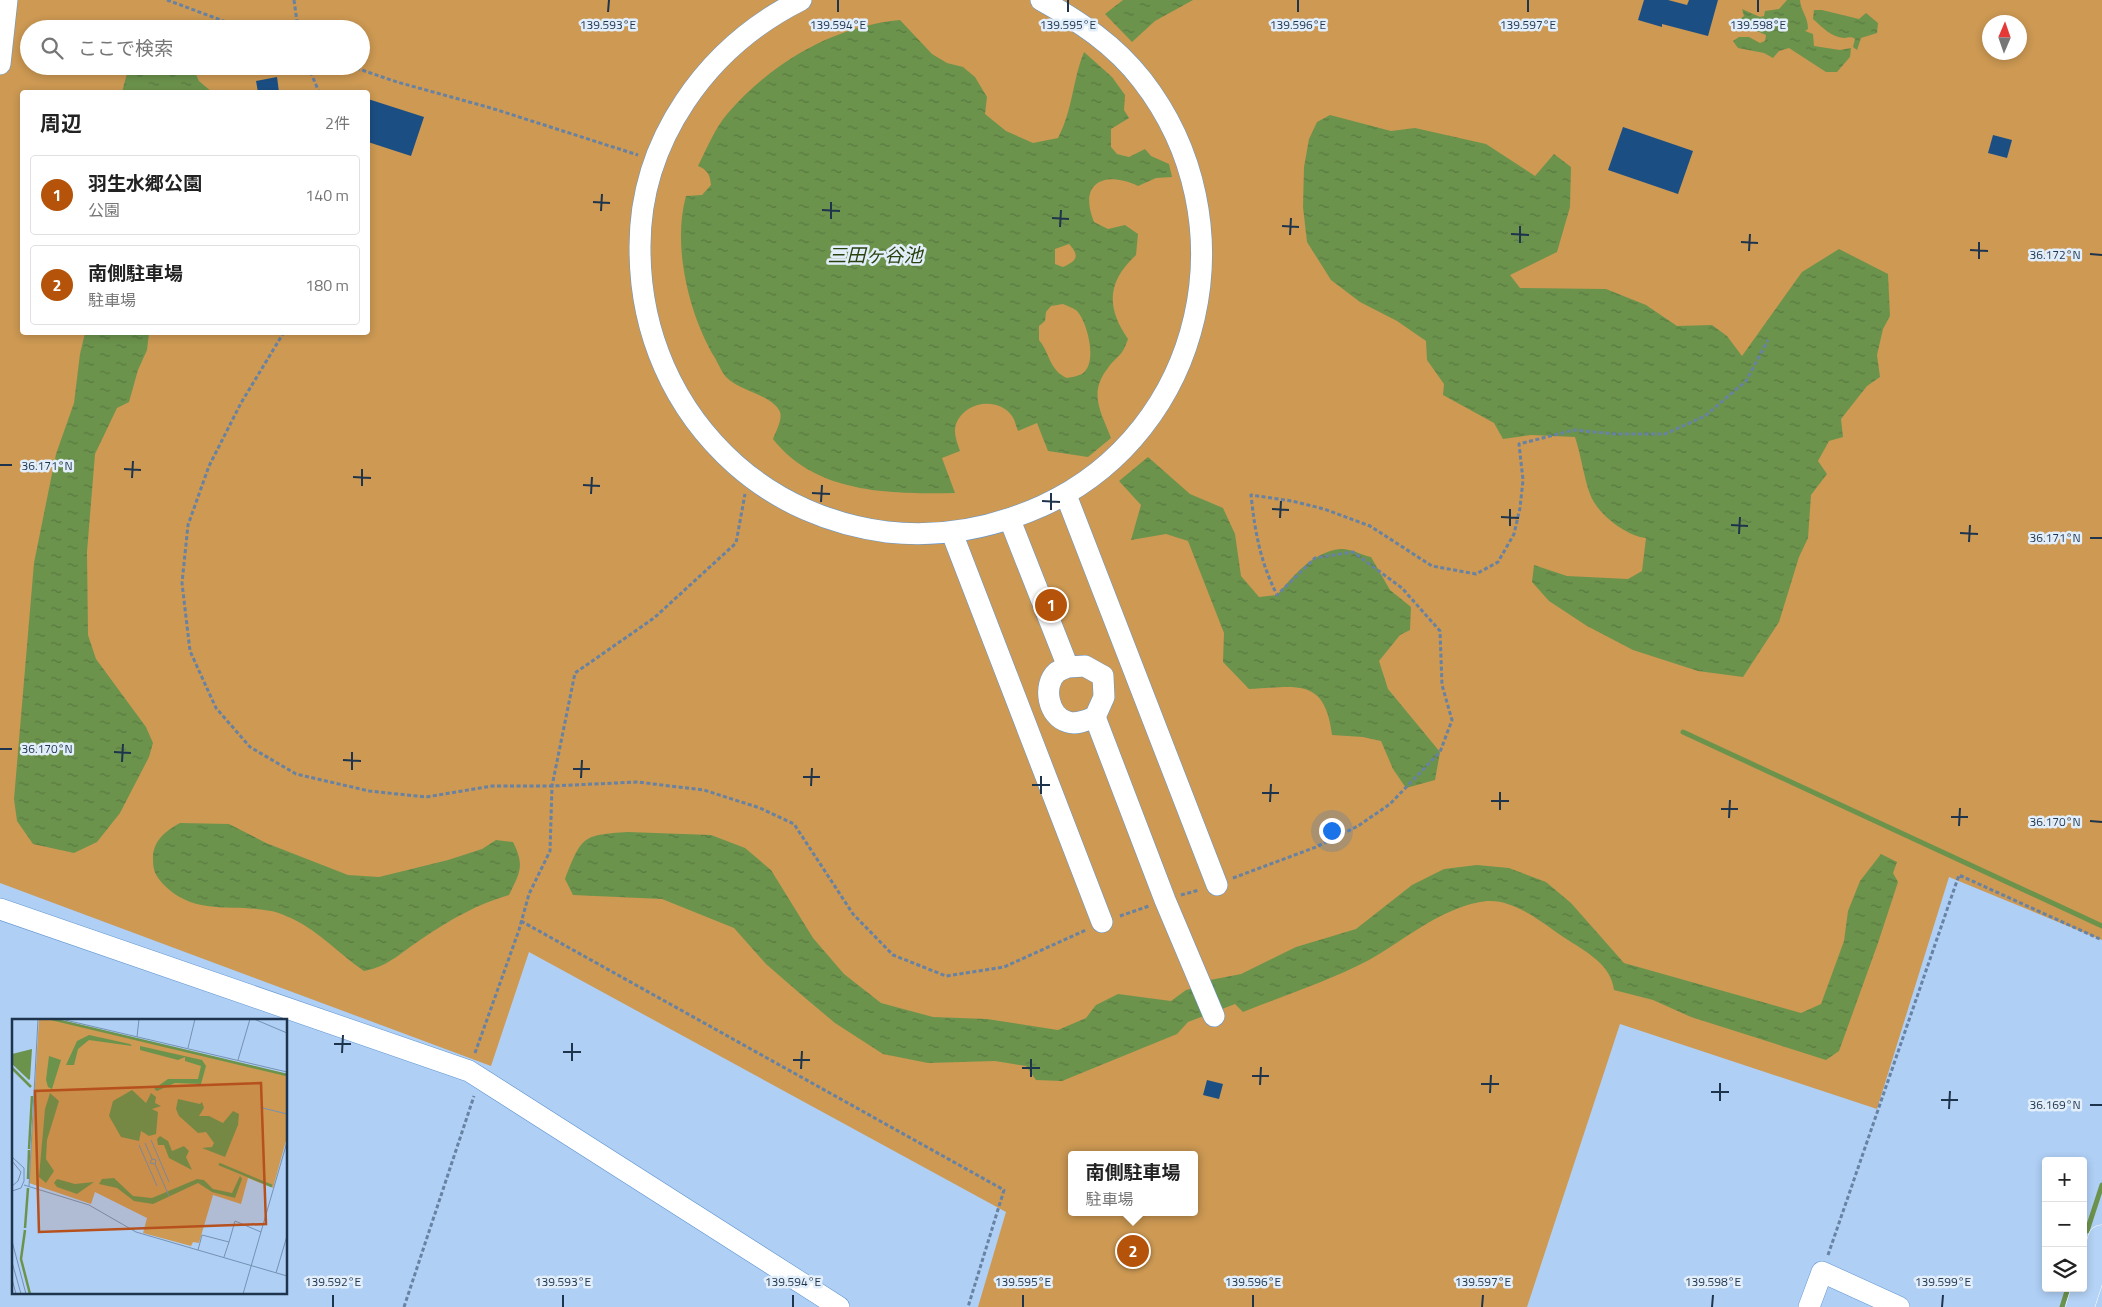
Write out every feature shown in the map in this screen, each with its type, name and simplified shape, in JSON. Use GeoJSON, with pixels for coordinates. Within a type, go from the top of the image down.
{"type":"FeatureCollection","features":[{"type":"Feature","properties":{"kind":"main road"},"geometry":{"type":"LineString","coordinates":[[2080,1307],[2102,1239]]}},
{"type":"Feature","properties":{"kind":"street"},"geometry":{"type":"LineString","coordinates":[[0,64],[7,0]]}},
{"type":"Feature","properties":{"kind":"street"},"geometry":{"type":"LineString","coordinates":[[801,0],[752,30],[711,66],[688,94],[670,126],[655,159],[645,197],[639,236],[640,275],[645,314],[656,352],[673,387],[694,421],[720,450],[749,476],[785,500],[824,518],[866,529],[908,534],[952,533],[1010,520],[1066,495],[1102,470],[1133,439],[1159,404],[1180,366],[1194,325],[1202,282],[1202,238],[1197,196],[1184,154],[1161,107],[1141,78],[1111,47],[1077,20],[1040,0]]}},
{"type":"Feature","properties":{"kind":"street"},"geometry":{"type":"LineString","coordinates":[[1066,495],[1217,885]]}},
{"type":"Feature","properties":{"kind":"street"},"geometry":{"type":"LineString","coordinates":[[1010,520],[1068,667]]}},
{"type":"Feature","properties":{"kind":"street"},"geometry":{"type":"LineString","coordinates":[[952,533],[1102,922]]}},
{"type":"Feature","properties":{"kind":"street"},"geometry":{"type":"LineString","coordinates":[[1095,717],[1076,723],[1066,722],[1055,714],[1050,705],[1049,697],[1051,680],[1057,672],[1068,667],[1085,666],[1103,676],[1104,698],[1095,717],[1165,900],[1214,1016]]}},
{"type":"Feature","properties":{"kind":"street"},"geometry":{"type":"LineString","coordinates":[[0,909],[474,1074],[839,1307]]}},
{"type":"Feature","properties":{"kind":"street"},"geometry":{"type":"LineString","coordinates":[[1809,1307],[1822,1272],[1899,1307]]}},
{"type":"Feature","properties":{"kind":"path"},"geometry":{"type":"LineString","coordinates":[[167,0],[221,20]]}},
{"type":"Feature","properties":{"kind":"path"},"geometry":{"type":"LineString","coordinates":[[294,0],[297,20]]}},
{"type":"Feature","properties":{"kind":"path"},"geometry":{"type":"LineString","coordinates":[[370,72],[610,147],[655,159]]}},
{"type":"Feature","properties":{"kind":"path"},"geometry":{"type":"LineString","coordinates":[[312,75],[318,90]]}},
{"type":"Feature","properties":{"kind":"path"},"geometry":{"type":"LineString","coordinates":[[282,335],[241,403],[213,458],[188,525],[182,583],[190,650],[216,708],[250,747],[296,774],[360,789],[426,797],[492,786],[552,786],[637,782],[704,790],[760,808],[794,824],[853,914],[893,955],[946,976],[1004,967],[1102,922],[1165,900],[1217,885],[1316,847],[1358,826],[1390,804],[1440,752],[1452,720],[1442,685],[1440,631],[1402,588],[1353,552],[1315,558],[1276,595],[1263,568],[1254,529],[1251,495],[1292,501],[1333,512],[1370,526],[1432,566],[1476,574],[1498,562],[1514,534],[1520,508],[1523,480],[1519,444],[1574,430],[1615,434],[1665,434],[1705,416],[1746,380],[1768,340]]}},
{"type":"Feature","properties":{"kind":"path"},"geometry":{"type":"LineString","coordinates":[[404,1307],[529,894],[550,851],[552,786],[575,673],[654,618],[736,543],[749,476]]}},
{"type":"Feature","properties":{"kind":"path"},"geometry":{"type":"LineString","coordinates":[[1822,1272],[1959,875],[2102,940]]}},
{"type":"Feature","properties":{"kind":"path"},"geometry":{"type":"LineString","coordinates":[[521,921],[1004,1190],[968,1307]]}},
{"type":"Feature","properties":{"kind":"shaded area"},"geometry":{"type":"Polygon","coordinates":[[[0,0],[2102,0],[2102,940],[1949,877],[1877,1109],[1620,1024],[1527,1307],[978,1307],[1006,1212],[529,952],[491,1066],[0,883],[0,0]]]}},
{"type":"Feature","properties":{"kind":"water"},"geometry":{"type":"Polygon","coordinates":[[[1123,0],[1193,0],[1155,21],[1132,42],[1105,14],[1123,0]]]}},
{"type":"Feature","properties":{"kind":"water"},"geometry":{"type":"Polygon","coordinates":[[[1787,0],[1800,0],[1808,25],[1808,29],[1805,31],[1813,34],[1814,46],[1840,50],[1851,48],[1850,57],[1837,72],[1826,72],[1789,48],[1779,51],[1773,58],[1764,53],[1738,48],[1733,41],[1739,37],[1749,37],[1760,43],[1765,41],[1766,35],[1736,22],[1744,16],[1742,9],[1760,17],[1764,16],[1765,11],[1779,9],[1787,0]]]}},
{"type":"Feature","properties":{"kind":"water"},"geometry":{"type":"Polygon","coordinates":[[[1814,10],[1822,10],[1859,19],[1866,13],[1878,23],[1877,33],[1861,38],[1857,50],[1853,47],[1855,39],[1835,36],[1813,19],[1814,10]]]}},
{"type":"Feature","properties":{"kind":"water","name":"三田ヶ谷池"},"geometry":{"type":"Polygon","coordinates":[[[900,20],[932,54],[947,63],[963,67],[975,77],[987,97],[985,114],[1006,131],[1033,143],[1058,138],[1067,117],[1084,52],[1112,77],[1125,95],[1124,110],[1129,118],[1111,129],[1111,147],[1117,154],[1129,157],[1145,149],[1151,156],[1169,164],[1172,177],[1156,178],[1138,186],[1115,179],[1105,180],[1097,183],[1092,189],[1089,198],[1094,222],[1108,229],[1125,225],[1138,234],[1136,255],[1119,275],[1113,295],[1116,316],[1128,339],[1119,356],[1102,377],[1099,386],[1098,403],[1111,438],[1088,457],[1048,451],[1037,423],[1018,431],[1013,418],[1006,410],[990,404],[982,404],[966,411],[956,424],[955,434],[960,451],[942,458],[955,493],[880,491],[832,481],[810,471],[790,457],[773,439],[781,416],[779,410],[769,400],[740,387],[727,378],[706,341],[691,301],[686,280],[681,236],[686,196],[702,195],[711,185],[708,173],[698,166],[712,138],[723,119],[745,95],[784,63],[828,39],[851,30],[900,20]],[[1069,244],[1055,249],[1055,264],[1063,267],[1074,260],[1076,255],[1069,244]],[[1063,304],[1051,306],[1046,312],[1045,321],[1039,326],[1039,340],[1053,366],[1061,375],[1067,378],[1082,374],[1087,369],[1090,362],[1090,343],[1081,317],[1076,310],[1063,304]]]}},
{"type":"Feature","properties":{"kind":"water"},"geometry":{"type":"Polygon","coordinates":[[[127,75],[196,75],[199,81],[210,90],[123,90],[127,75]]]}},
{"type":"Feature","properties":{"kind":"water"},"geometry":{"type":"Polygon","coordinates":[[[1330,115],[1391,131],[1415,128],[1486,144],[1535,176],[1554,154],[1571,167],[1570,207],[1557,252],[1510,275],[1520,288],[1606,289],[1646,305],[1677,326],[1712,325],[1727,336],[1742,356],[1802,272],[1839,249],[1888,274],[1890,316],[1883,329],[1877,355],[1880,377],[1867,386],[1841,419],[1843,437],[1829,441],[1818,461],[1827,474],[1811,495],[1808,538],[1799,557],[1779,622],[1743,677],[1698,671],[1633,650],[1587,626],[1549,601],[1532,582],[1534,565],[1567,576],[1628,579],[1642,571],[1646,538],[1630,533],[1613,523],[1594,502],[1588,488],[1575,437],[1531,435],[1503,439],[1494,423],[1443,395],[1444,384],[1427,360],[1426,341],[1397,321],[1360,302],[1331,280],[1307,242],[1303,207],[1304,167],[1309,139],[1317,122],[1330,115]]]}},
{"type":"Feature","properties":{"kind":"water"},"geometry":{"type":"Polygon","coordinates":[[[85,335],[149,335],[147,350],[138,370],[129,402],[117,408],[95,454],[87,552],[88,635],[96,659],[146,727],[153,743],[149,757],[120,813],[97,842],[74,853],[33,844],[17,821],[14,799],[34,563],[56,454],[74,403],[80,354],[85,335]]]}},
{"type":"Feature","properties":{"kind":"water"},"geometry":{"type":"Polygon","coordinates":[[[1148,457],[1190,494],[1223,508],[1235,534],[1241,576],[1259,597],[1277,595],[1304,566],[1330,551],[1344,549],[1371,557],[1390,590],[1411,607],[1410,630],[1400,635],[1379,661],[1388,689],[1440,752],[1435,780],[1406,788],[1393,769],[1381,741],[1363,737],[1332,735],[1323,703],[1315,694],[1306,689],[1294,687],[1249,689],[1223,662],[1224,633],[1188,541],[1166,534],[1131,540],[1141,505],[1119,481],[1148,457]]]}},
{"type":"Feature","properties":{"kind":"water"},"geometry":{"type":"Polygon","coordinates":[[[180,823],[229,824],[266,843],[348,875],[379,877],[448,860],[482,849],[496,840],[513,842],[519,857],[520,869],[509,895],[464,913],[433,931],[395,958],[381,966],[364,971],[312,930],[282,914],[256,909],[201,905],[175,894],[157,876],[153,854],[160,838],[180,823]]]}},
{"type":"Feature","properties":{"kind":"water"},"geometry":{"type":"Polygon","coordinates":[[[628,832],[711,835],[745,848],[771,870],[813,938],[844,974],[881,1003],[933,1017],[987,1019],[1058,1030],[1086,1018],[1096,1005],[1118,994],[1171,1001],[1186,990],[1202,986],[1210,980],[1241,974],[1296,947],[1356,929],[1412,885],[1444,869],[1477,865],[1509,868],[1546,882],[1571,903],[1624,963],[1801,1013],[1821,1004],[1844,941],[1848,911],[1860,881],[1881,854],[1897,862],[1893,873],[1898,882],[1839,1051],[1826,1060],[1691,1017],[1653,1000],[1614,990],[1608,973],[1597,960],[1583,950],[1530,914],[1509,904],[1487,901],[1455,909],[1440,916],[1369,960],[1323,981],[1243,1012],[1235,1004],[1188,1022],[1177,1034],[1062,1081],[1036,1080],[1026,1066],[995,1061],[928,1063],[883,1054],[835,1023],[804,997],[766,964],[734,928],[662,899],[573,895],[565,879],[580,846],[592,837],[628,832]]]}},
{"type":"Feature","properties":{"kind":"building"},"geometry":{"type":"Polygon","coordinates":[[[1644,0],[1668,0],[1687,5],[1689,0],[1718,0],[1708,36],[1638,20],[1644,0]]]}},
{"type":"Feature","properties":{"kind":"building"},"geometry":{"type":"Polygon","coordinates":[[[277,77],[279,90],[258,90],[256,81],[277,77]]]}},
{"type":"Feature","properties":{"kind":"building"},"geometry":{"type":"Polygon","coordinates":[[[370,100],[424,117],[411,156],[370,143],[370,100]]]}},
{"type":"Feature","properties":{"kind":"building"},"geometry":{"type":"Polygon","coordinates":[[[1623,127],[1693,151],[1678,194],[1608,170],[1623,127]]]}},
{"type":"Feature","properties":{"kind":"building"},"geometry":{"type":"Polygon","coordinates":[[[1993,135],[2012,140],[2007,158],[1988,153],[1993,135]]]}},
{"type":"Feature","properties":{"kind":"building"},"geometry":{"type":"Polygon","coordinates":[[[1207,1080],[1223,1084],[1219,1099],[1203,1095],[1207,1080]]]}},
{"type":"Feature","properties":{"kind":"waterway"},"geometry":{"type":"LineString","coordinates":[[1683,732],[2102,926]]}},
{"type":"Feature","properties":{"kind":"waterway"},"geometry":{"type":"LineString","coordinates":[[2087,1231],[2102,1185]]}},
{"type":"Feature","properties":{"kind":"waterway"},"geometry":{"type":"LineString","coordinates":[[2062,1307],[2067,1292]]}},
{"type":"Feature","properties":{"kind":"place","name":"羽生水郷公園"},"geometry":{"type":"Point","coordinates":[1051,605]}},
{"type":"Feature","properties":{"kind":"place","name":"南側駐車場"},"geometry":{"type":"Point","coordinates":[1133,1251]}}]}
